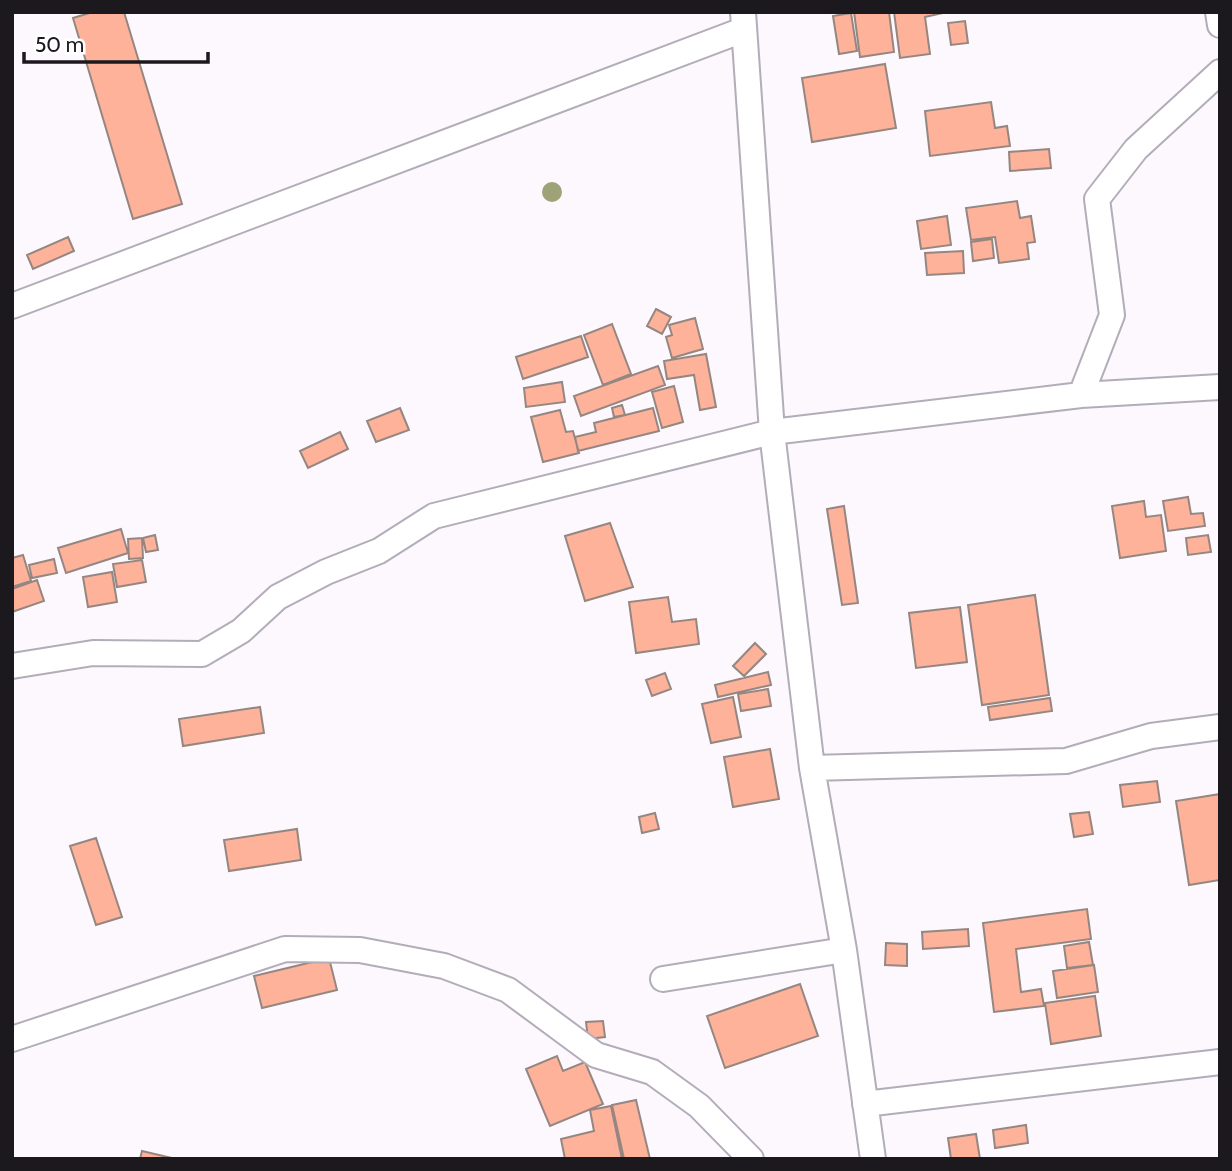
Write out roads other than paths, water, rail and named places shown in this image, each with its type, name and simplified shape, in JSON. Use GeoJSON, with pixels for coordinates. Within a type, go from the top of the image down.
{"type":"FeatureCollection","features":[{"type":"Feature","properties":{"kind":"street"},"geometry":{"type":"LineString","coordinates":[[1218,12],[1220,25]]}},
{"type":"Feature","properties":{"kind":"street"},"geometry":{"type":"LineString","coordinates":[[12,306],[743,21],[772,432],[812,768],[844,950],[873,1159]]}},
{"type":"Feature","properties":{"kind":"street"},"geometry":{"type":"LineString","coordinates":[[1081,395],[1112,315],[1097,199],[1136,149],[1220,72]]}},
{"type":"Feature","properties":{"kind":"street"},"geometry":{"type":"LineString","coordinates":[[12,666],[93,653],[202,654],[241,631],[278,597],[326,572],[379,551],[434,516],[772,432],[1081,395],[1218,388]]}},
{"type":"Feature","properties":{"kind":"street"},"geometry":{"type":"LineString","coordinates":[[812,768],[1066,761],[1151,736],[1220,727]]}},
{"type":"Feature","properties":{"kind":"street"},"geometry":{"type":"LineString","coordinates":[[12,1039],[285,949],[360,950],[444,966],[508,990],[596,1055],[652,1072],[699,1106],[751,1159]]}},
{"type":"Feature","properties":{"kind":"street"},"geometry":{"type":"LineString","coordinates":[[663,979],[844,950]]}},
{"type":"Feature","properties":{"kind":"street"},"geometry":{"type":"LineString","coordinates":[[865,1104],[1220,1062]]}}]}
